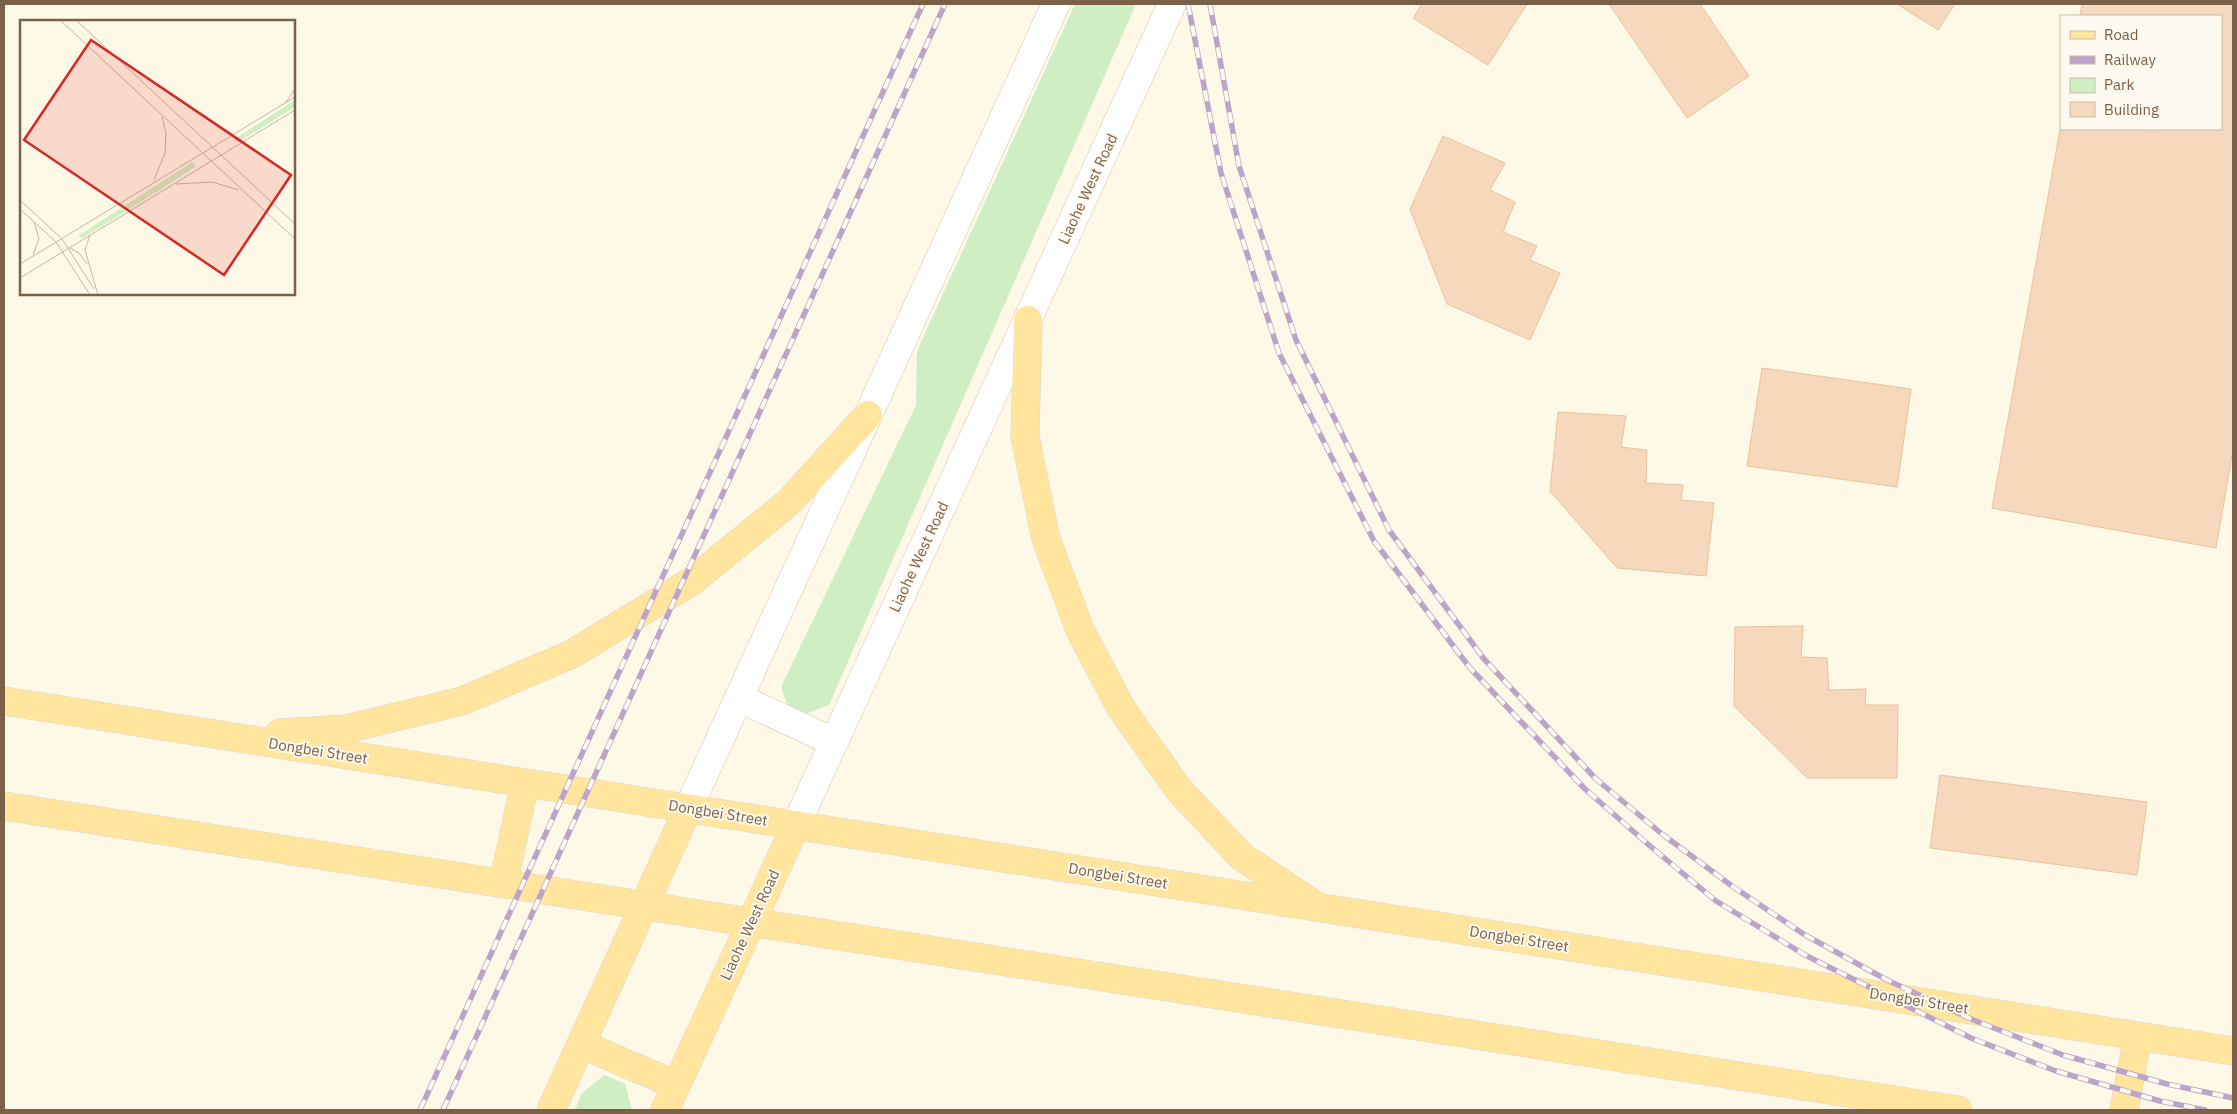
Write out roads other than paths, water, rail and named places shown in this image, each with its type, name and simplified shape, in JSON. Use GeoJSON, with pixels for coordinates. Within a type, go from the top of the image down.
{"type":"FeatureCollection","features":[{"type":"Feature","properties":{"kind":"main road"},"geometry":{"type":"LineString","coordinates":[[551,1110],[1056,4]]}},
{"type":"Feature","properties":{"kind":"main road","name":"Liaohe West Road"},"geometry":{"type":"LineString","coordinates":[[665,1110],[1172,4]]}},
{"type":"Feature","properties":{"kind":"main road"},"geometry":{"type":"LineString","coordinates":[[1028,320],[1025,437],[1046,539],[1080,630],[1121,708],[1179,790],[1242,857],[1320,908]]}},
{"type":"Feature","properties":{"kind":"main road"},"geometry":{"type":"LineString","coordinates":[[229,737],[346,729],[462,701],[572,654],[692,582],[789,502],[868,415]]}},
{"type":"Feature","properties":{"kind":"main road"},"geometry":{"type":"LineString","coordinates":[[739,698],[834,742]]}},
{"type":"Feature","properties":{"kind":"main road","name":"Dongbei Street"},"geometry":{"type":"LineString","coordinates":[[4,701],[2233,1050]]}},
{"type":"Feature","properties":{"kind":"main road"},"geometry":{"type":"LineString","coordinates":[[503,884],[524,783]]}},
{"type":"Feature","properties":{"kind":"main road"},"geometry":{"type":"LineString","coordinates":[[4,806],[1958,1110]]}},
{"type":"Feature","properties":{"kind":"main road"},"geometry":{"type":"LineString","coordinates":[[2124,1110],[2138,1036]]}},
{"type":"Feature","properties":{"kind":"main road"},"geometry":{"type":"LineString","coordinates":[[581,1044],[676,1084]]}},
{"type":"Feature","properties":{"kind":"railway"},"geometry":{"type":"LineString","coordinates":[[420,1110],[923,4]]}},
{"type":"Feature","properties":{"kind":"railway"},"geometry":{"type":"LineString","coordinates":[[443,1110],[945,4]]}},
{"type":"Feature","properties":{"kind":"railway"},"geometry":{"type":"LineString","coordinates":[[1188,4],[1221,173],[1279,353],[1374,541],[1470,668],[1585,789],[1650,846],[1716,901],[1805,955],[1971,1038],[2056,1071],[2160,1101],[2205,1110]]}},
{"type":"Feature","properties":{"kind":"railway"},"geometry":{"type":"LineString","coordinates":[[1210,4],[1239,166],[1296,340],[1389,530],[1484,659],[1596,779],[1662,834],[1732,886],[1805,935],[1887,980],[1971,1019],[2063,1055],[2167,1084],[2233,1098]]}}]}
